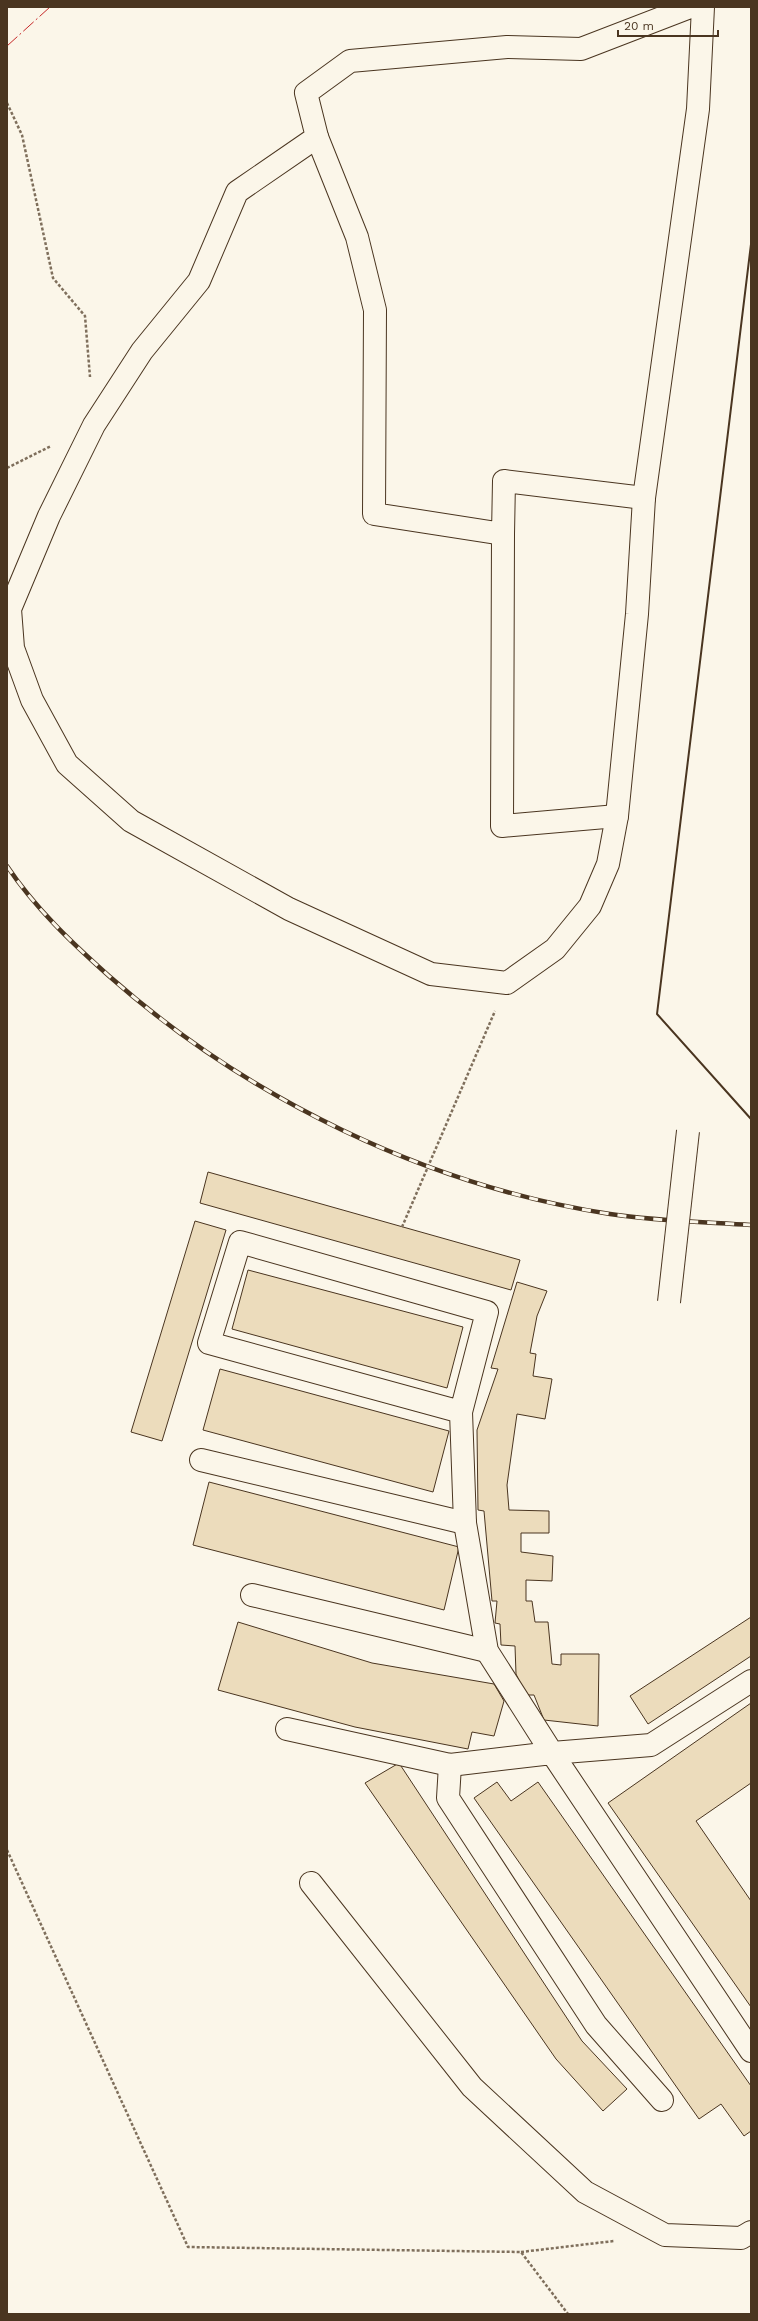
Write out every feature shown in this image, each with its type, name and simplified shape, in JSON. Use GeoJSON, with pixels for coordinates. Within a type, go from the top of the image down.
{"type":"FeatureCollection","features":[{"type":"Feature","properties":{"kind":"lane"},"geometry":{"type":"LineString","coordinates":[[503,534],[374,514],[375,310],[356,237],[317,137],[306,92],[350,61],[507,47],[581,50],[690,7]]}},
{"type":"Feature","properties":{"kind":"lane"},"geometry":{"type":"LineString","coordinates":[[317,137],[237,192],[199,281],[142,351],[94,425],[49,516],[10,608],[13,648],[32,700],[67,764],[131,820],[289,909],[431,974],[507,983],[556,949],[590,906],[608,864],[617,816],[636,614],[644,498],[698,110],[703,7]]}},
{"type":"Feature","properties":{"kind":"lane"},"geometry":{"type":"LineString","coordinates":[[617,816],[502,826],[504,481],[644,498]]}},
{"type":"Feature","properties":{"kind":"lane"},"geometry":{"type":"LineString","coordinates":[[670,1302],[688,1130]]}},
{"type":"Feature","properties":{"kind":"lane"},"geometry":{"type":"LineString","coordinates":[[461,1412],[209,1343],[240,1242],[487,1312],[461,1412],[465,1523],[486,1651],[552,1753],[751,2051]]}},
{"type":"Feature","properties":{"kind":"lane"},"geometry":{"type":"LineString","coordinates":[[201,1460],[465,1523]]}},
{"type":"Feature","properties":{"kind":"lane"},"geometry":{"type":"LineString","coordinates":[[252,1595],[486,1651]]}},
{"type":"Feature","properties":{"kind":"lane"},"geometry":{"type":"LineString","coordinates":[[287,1729],[450,1764],[651,1744],[751,1681]]}},
{"type":"Feature","properties":{"kind":"lane"},"geometry":{"type":"LineString","coordinates":[[450,1764],[448,1798],[596,2024],[662,2100]]}},
{"type":"Feature","properties":{"kind":"lane"},"geometry":{"type":"LineString","coordinates":[[311,1883],[472,2087],[585,2192],[665,2235],[741,2238],[751,2232]]}},
{"type":"Feature","properties":{"kind":"path"},"geometry":{"type":"LineString","coordinates":[[7,103],[22,135],[53,278],[85,316],[90,378]]}},
{"type":"Feature","properties":{"kind":"path"},"geometry":{"type":"LineString","coordinates":[[402,1227],[507,983]]}},
{"type":"Feature","properties":{"kind":"path"},"geometry":{"type":"LineString","coordinates":[[7,1850],[188,2247],[521,2252],[620,2240]]}},
{"type":"Feature","properties":{"kind":"path"},"geometry":{"type":"LineString","coordinates":[[521,2252],[568,2314]]}},
{"type":"Feature","properties":{"kind":"building"},"geometry":{"type":"Polygon","coordinates":[[[208,1172],[520,1260],[511,1290],[200,1203],[208,1172]]]}},
{"type":"Feature","properties":{"kind":"building"},"geometry":{"type":"Polygon","coordinates":[[[195,1221],[226,1230],[162,1441],[131,1432],[195,1221]]]}},
{"type":"Feature","properties":{"kind":"building"},"geometry":{"type":"Polygon","coordinates":[[[248,1270],[463,1327],[447,1388],[232,1329],[248,1270]]]}},
{"type":"Feature","properties":{"kind":"building"},"geometry":{"type":"Polygon","coordinates":[[[517,1282],[547,1291],[537,1316],[530,1353],[536,1354],[533,1376],[552,1379],[545,1419],[517,1414],[507,1485],[509,1510],[549,1511],[549,1533],[521,1533],[521,1552],[553,1556],[552,1581],[526,1580],[526,1601],[532,1601],[535,1622],[548,1622],[552,1664],[561,1665],[561,1654],[599,1654],[598,1726],[544,1720],[534,1695],[526,1695],[516,1674],[515,1646],[501,1645],[500,1624],[495,1623],[497,1601],[492,1601],[484,1511],[478,1510],[477,1430],[498,1369],[491,1368],[517,1282]]]}},
{"type":"Feature","properties":{"kind":"building"},"geometry":{"type":"Polygon","coordinates":[[[220,1369],[449,1431],[433,1492],[203,1430],[220,1369]]]}},
{"type":"Feature","properties":{"kind":"building"},"geometry":{"type":"Polygon","coordinates":[[[209,1482],[459,1547],[444,1610],[193,1545],[209,1482]]]}},
{"type":"Feature","properties":{"kind":"building"},"geometry":{"type":"Polygon","coordinates":[[[751,1617],[751,1656],[648,1724],[630,1696],[751,1617]]]}},
{"type":"Feature","properties":{"kind":"building"},"geometry":{"type":"Polygon","coordinates":[[[238,1622],[372,1663],[494,1684],[504,1701],[494,1736],[472,1732],[468,1749],[355,1727],[218,1690],[238,1622]]]}},
{"type":"Feature","properties":{"kind":"building"},"geometry":{"type":"Polygon","coordinates":[[[751,1703],[751,1783],[696,1821],[751,1901],[751,2007],[608,1803],[751,1703]]]}},
{"type":"Feature","properties":{"kind":"building"},"geometry":{"type":"Polygon","coordinates":[[[399,1763],[582,2041],[627,2089],[603,2111],[556,2059],[365,1783],[399,1763]]]}},
{"type":"Feature","properties":{"kind":"building"},"geometry":{"type":"Polygon","coordinates":[[[497,1782],[511,1801],[538,1782],[751,2086],[751,2131],[744,2136],[721,2104],[699,2119],[474,1798],[497,1782]]]}},
{"type":"Feature","properties":{"kind":"railway"},"geometry":{"type":"LineString","coordinates":[[7,866],[42,911],[81,951],[163,1020],[220,1061],[280,1098],[343,1130],[407,1159],[474,1182],[542,1201],[627,1216],[662,1220],[751,1225]]}},
{"type":"Feature","properties":{"kind":"wall"},"geometry":{"type":"LineString","coordinates":[[751,244],[657,1014],[751,1119]]}},
{"type":"Feature","properties":{"kind":"power"},"geometry":{"type":"LineString","coordinates":[[7,46],[50,7]]}}]}
